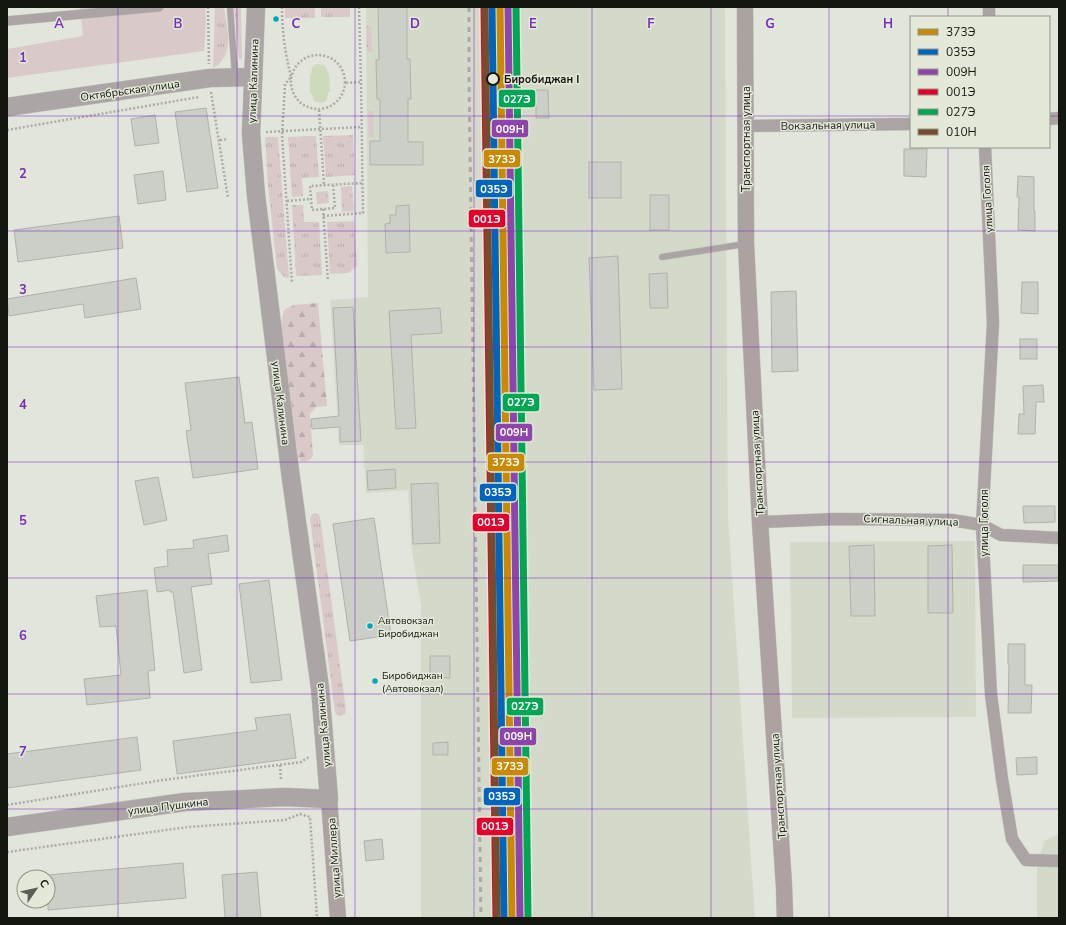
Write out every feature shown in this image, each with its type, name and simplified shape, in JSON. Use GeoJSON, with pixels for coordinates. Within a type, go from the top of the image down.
{"type":"FeatureCollection","features":[{"type":"Feature","properties":{"kind":"main road","name":"улица Калинина"},"geometry":{"type":"LineString","coordinates":[[256,7],[244,77],[256,195],[288,456],[320,688],[329,799]]}},
{"type":"Feature","properties":{"kind":"main road","name":"Транспортная улица"},"geometry":{"type":"LineString","coordinates":[[745,7],[746,244],[760,522],[784,886],[784,918]]}},
{"type":"Feature","properties":{"kind":"main road","name":"Октябрьская улица"},"geometry":{"type":"LineString","coordinates":[[7,107],[210,78],[244,77]]}},
{"type":"Feature","properties":{"kind":"main road","name":"улица Пушкина"},"geometry":{"type":"LineString","coordinates":[[7,827],[185,802],[284,797],[329,799]]}},
{"type":"Feature","properties":{"kind":"main road","name":"улица Миллера"},"geometry":{"type":"LineString","coordinates":[[329,799],[338,918]]}},
{"type":"Feature","properties":{"kind":"street"},"geometry":{"type":"LineString","coordinates":[[7,21],[159,7]]}},
{"type":"Feature","properties":{"kind":"street","name":"Вокзальная улица"},"geometry":{"type":"LineString","coordinates":[[746,126],[910,124]]}},
{"type":"Feature","properties":{"kind":"street","name":"улица Гоголя"},"geometry":{"type":"LineString","coordinates":[[985,148],[993,323],[982,525],[991,694],[1012,839],[1026,860],[1059,861]]}},
{"type":"Feature","properties":{"kind":"street","name":"Сигнальная улица"},"geometry":{"type":"LineString","coordinates":[[760,522],[836,519],[952,520],[982,525],[1001,535],[1059,538]]}},
{"type":"Feature","properties":{"kind":"lane"},"geometry":{"type":"LineString","coordinates":[[230,7],[244,77]]}},
{"type":"Feature","properties":{"kind":"lane"},"geometry":{"type":"LineString","coordinates":[[662,257],[746,244]]}},
{"type":"Feature","properties":{"kind":"path"},"geometry":{"type":"LineString","coordinates":[[208,7],[209,70]]}},
{"type":"Feature","properties":{"kind":"path"},"geometry":{"type":"LineString","coordinates":[[282,7],[282,27],[285,56],[291,77],[291,89],[297,100],[307,107],[319,110],[331,107],[340,99],[345,88],[345,76],[339,65],[329,57],[317,55],[306,58],[296,66],[291,77],[285,84],[282,131],[292,283]]}},
{"type":"Feature","properties":{"kind":"path"},"geometry":{"type":"LineString","coordinates":[[323,216],[363,213],[359,7]]}},
{"type":"Feature","properties":{"kind":"path"},"geometry":{"type":"LineString","coordinates":[[345,83],[360,82]]}},
{"type":"Feature","properties":{"kind":"path"},"geometry":{"type":"LineString","coordinates":[[211,86],[228,198]]}},
{"type":"Feature","properties":{"kind":"path"},"geometry":{"type":"LineString","coordinates":[[7,130],[212,95]]}},
{"type":"Feature","properties":{"kind":"path"},"geometry":{"type":"LineString","coordinates":[[319,110],[324,185]]}},
{"type":"Feature","properties":{"kind":"path"},"geometry":{"type":"LineString","coordinates":[[263,132],[362,128]]}},
{"type":"Feature","properties":{"kind":"path"},"geometry":{"type":"LineString","coordinates":[[220,140],[228,138]]}},
{"type":"Feature","properties":{"kind":"path"},"geometry":{"type":"LineString","coordinates":[[333,185],[335,208],[312,210],[310,186],[363,183]]}},
{"type":"Feature","properties":{"kind":"path"},"geometry":{"type":"LineString","coordinates":[[287,201],[311,200]]}},
{"type":"Feature","properties":{"kind":"path"},"geometry":{"type":"LineString","coordinates":[[323,209],[328,281]]}},
{"type":"Feature","properties":{"kind":"path"},"geometry":{"type":"LineString","coordinates":[[7,805],[162,780],[301,762],[311,755]]}},
{"type":"Feature","properties":{"kind":"path"},"geometry":{"type":"LineString","coordinates":[[280,765],[281,780]]}},
{"type":"Feature","properties":{"kind":"path"},"geometry":{"type":"LineString","coordinates":[[7,852],[188,827],[285,820],[300,814],[310,818],[317,918]]}},
{"type":"Feature","properties":{"kind":"shaded area"},"geometry":{"type":"Polygon","coordinates":[[[366,7],[725,7],[728,517],[755,918],[421,918],[421,606],[411,544],[408,490],[366,493],[363,445],[339,445],[330,300],[368,297],[366,7]]]}},
{"type":"Feature","properties":{"kind":"shaded area"},"geometry":{"type":"Polygon","coordinates":[[[316,64],[324,65],[329,73],[330,92],[328,92],[327,100],[322,103],[314,101],[312,94],[310,94],[310,75],[312,68],[316,64]]]}},
{"type":"Feature","properties":{"kind":"shaded area"},"geometry":{"type":"Polygon","coordinates":[[[975,541],[976,717],[792,718],[790,542],[975,541]]]}},
{"type":"Feature","properties":{"kind":"shaded area"},"geometry":{"type":"Polygon","coordinates":[[[1059,834],[1059,918],[1037,918],[1037,868],[1044,841],[1059,834]]]}},
{"type":"Feature","properties":{"kind":"green space"},"geometry":{"type":"Polygon","coordinates":[[[80,7],[205,7],[206,21],[204,51],[7,78],[7,49],[83,36],[80,7]]]}},
{"type":"Feature","properties":{"kind":"green space"},"geometry":{"type":"Polygon","coordinates":[[[215,7],[224,7],[228,41],[225,56],[220,63],[213,68],[215,7]]]}},
{"type":"Feature","properties":{"kind":"green space"},"geometry":{"type":"Polygon","coordinates":[[[234,7],[241,7],[242,59],[239,59],[234,7]]]}},
{"type":"Feature","properties":{"kind":"green space"},"geometry":{"type":"Polygon","coordinates":[[[285,7],[315,7],[315,18],[285,18],[285,7]]]}},
{"type":"Feature","properties":{"kind":"green space"},"geometry":{"type":"Polygon","coordinates":[[[321,7],[350,7],[350,17],[321,17],[321,7]]]}},
{"type":"Feature","properties":{"kind":"green space"},"geometry":{"type":"Polygon","coordinates":[[[366,26],[371,26],[372,52],[367,52],[366,26]]]}},
{"type":"Feature","properties":{"kind":"green space"},"geometry":{"type":"Polygon","coordinates":[[[368,111],[373,111],[374,137],[369,137],[368,111]]]}},
{"type":"Feature","properties":{"kind":"green space"},"geometry":{"type":"Polygon","coordinates":[[[353,135],[355,175],[326,177],[323,136],[353,135]]]}},
{"type":"Feature","properties":{"kind":"green space"},"geometry":{"type":"Polygon","coordinates":[[[316,136],[319,177],[302,178],[303,196],[292,197],[288,137],[316,136]]]}},
{"type":"Feature","properties":{"kind":"green space"},"geometry":{"type":"Polygon","coordinates":[[[265,137],[278,137],[289,278],[284,277],[277,269],[268,185],[265,137]]]}},
{"type":"Feature","properties":{"kind":"green space"},"geometry":{"type":"Polygon","coordinates":[[[352,186],[354,211],[342,212],[341,187],[352,186]]]}},
{"type":"Feature","properties":{"kind":"green space"},"geometry":{"type":"Polygon","coordinates":[[[328,191],[329,203],[317,204],[316,192],[328,191]]]}},
{"type":"Feature","properties":{"kind":"green space"},"geometry":{"type":"Polygon","coordinates":[[[292,205],[303,205],[304,222],[319,222],[322,275],[296,276],[292,205]]]}},
{"type":"Feature","properties":{"kind":"green space"},"geometry":{"type":"Polygon","coordinates":[[[354,221],[357,266],[348,273],[330,274],[327,222],[354,221]]]}},
{"type":"Feature","properties":{"kind":"green space"},"geometry":{"type":"Polygon","coordinates":[[[318,303],[327,406],[316,407],[310,414],[313,456],[311,459],[301,461],[298,457],[281,324],[284,310],[294,305],[318,303]]]}},
{"type":"Feature","properties":{"kind":"green space"},"geometry":{"type":"Polygon","coordinates":[[[315,513],[320,517],[346,710],[345,714],[341,716],[338,716],[335,712],[310,519],[312,514],[315,513]]]}},
{"type":"Feature","properties":{"kind":"building"},"geometry":{"type":"Polygon","coordinates":[[[378,7],[407,7],[407,59],[410,59],[411,99],[408,99],[408,142],[423,142],[423,165],[370,165],[370,141],[380,141],[380,99],[377,99],[376,60],[379,60],[378,7]]]}},
{"type":"Feature","properties":{"kind":"building"},"geometry":{"type":"Polygon","coordinates":[[[536,90],[548,90],[549,118],[536,118],[536,90]]]}},
{"type":"Feature","properties":{"kind":"building"},"geometry":{"type":"Polygon","coordinates":[[[206,108],[218,188],[187,192],[175,112],[206,108]]]}},
{"type":"Feature","properties":{"kind":"building"},"geometry":{"type":"Polygon","coordinates":[[[155,115],[159,143],[135,146],[131,119],[155,115]]]}},
{"type":"Feature","properties":{"kind":"building"},"geometry":{"type":"Polygon","coordinates":[[[904,149],[927,149],[926,177],[904,176],[904,149]]]}},
{"type":"Feature","properties":{"kind":"building"},"geometry":{"type":"Polygon","coordinates":[[[589,162],[621,162],[621,198],[589,198],[589,162]]]}},
{"type":"Feature","properties":{"kind":"building"},"geometry":{"type":"Polygon","coordinates":[[[163,171],[166,200],[138,204],[134,175],[163,171]]]}},
{"type":"Feature","properties":{"kind":"building"},"geometry":{"type":"Polygon","coordinates":[[[1018,176],[1034,177],[1035,231],[1018,230],[1018,176]]]}},
{"type":"Feature","properties":{"kind":"building"},"geometry":{"type":"Polygon","coordinates":[[[650,195],[669,195],[669,230],[650,230],[650,195]]]}},
{"type":"Feature","properties":{"kind":"building"},"geometry":{"type":"Polygon","coordinates":[[[409,205],[410,252],[386,253],[385,224],[390,223],[390,215],[396,215],[396,206],[409,205]]]}},
{"type":"Feature","properties":{"kind":"building"},"geometry":{"type":"Polygon","coordinates":[[[119,216],[123,248],[18,262],[14,230],[119,216]]]}},
{"type":"Feature","properties":{"kind":"building"},"geometry":{"type":"Polygon","coordinates":[[[618,256],[622,389],[594,390],[589,258],[618,256]]]}},
{"type":"Feature","properties":{"kind":"building"},"geometry":{"type":"Polygon","coordinates":[[[667,273],[668,308],[650,308],[649,274],[667,273]]]}},
{"type":"Feature","properties":{"kind":"building"},"geometry":{"type":"Polygon","coordinates":[[[136,278],[141,309],[85,318],[83,304],[9,316],[7,299],[136,278]]]}},
{"type":"Feature","properties":{"kind":"building"},"geometry":{"type":"Polygon","coordinates":[[[1022,282],[1038,282],[1038,314],[1021,313],[1022,282]]]}},
{"type":"Feature","properties":{"kind":"building"},"geometry":{"type":"Polygon","coordinates":[[[796,291],[798,371],[772,372],[771,292],[796,291]]]}},
{"type":"Feature","properties":{"kind":"building"},"geometry":{"type":"Polygon","coordinates":[[[353,307],[361,441],[340,442],[340,427],[312,429],[311,419],[339,416],[333,308],[353,307]]]}},
{"type":"Feature","properties":{"kind":"building"},"geometry":{"type":"Polygon","coordinates":[[[440,308],[442,333],[411,335],[416,428],[396,429],[389,311],[440,308]]]}},
{"type":"Feature","properties":{"kind":"building"},"geometry":{"type":"Polygon","coordinates":[[[1020,339],[1037,339],[1037,359],[1020,359],[1020,339]]]}},
{"type":"Feature","properties":{"kind":"building"},"geometry":{"type":"Polygon","coordinates":[[[239,377],[245,423],[252,422],[258,469],[193,478],[186,431],[191,430],[185,383],[239,377]]]}},
{"type":"Feature","properties":{"kind":"building"},"geometry":{"type":"Polygon","coordinates":[[[1043,385],[1044,402],[1036,402],[1035,434],[1018,434],[1019,414],[1024,414],[1023,386],[1043,385]]]}},
{"type":"Feature","properties":{"kind":"building"},"geometry":{"type":"Polygon","coordinates":[[[395,469],[396,488],[368,490],[367,471],[395,469]]]}},
{"type":"Feature","properties":{"kind":"building"},"geometry":{"type":"Polygon","coordinates":[[[158,477],[167,520],[144,525],[135,481],[158,477]]]}},
{"type":"Feature","properties":{"kind":"building"},"geometry":{"type":"Polygon","coordinates":[[[438,483],[440,543],[413,544],[411,484],[438,483]]]}},
{"type":"Feature","properties":{"kind":"building"},"geometry":{"type":"Polygon","coordinates":[[[1023,506],[1055,506],[1055,522],[1024,523],[1023,506]]]}},
{"type":"Feature","properties":{"kind":"building"},"geometry":{"type":"Polygon","coordinates":[[[374,518],[391,635],[350,641],[333,524],[374,518]]]}},
{"type":"Feature","properties":{"kind":"building"},"geometry":{"type":"Polygon","coordinates":[[[227,535],[229,551],[208,554],[212,584],[191,587],[202,670],[184,673],[173,592],[170,592],[170,590],[157,592],[154,568],[168,566],[167,550],[194,548],[193,540],[227,535]]]}},
{"type":"Feature","properties":{"kind":"building"},"geometry":{"type":"Polygon","coordinates":[[[874,545],[875,616],[851,616],[849,546],[874,545]]]}},
{"type":"Feature","properties":{"kind":"building"},"geometry":{"type":"Polygon","coordinates":[[[952,545],[953,613],[928,613],[928,546],[952,545]]]}},
{"type":"Feature","properties":{"kind":"building"},"geometry":{"type":"Polygon","coordinates":[[[1023,565],[1059,565],[1059,581],[1023,582],[1023,565]]]}},
{"type":"Feature","properties":{"kind":"building"},"geometry":{"type":"Polygon","coordinates":[[[269,580],[282,680],[251,683],[239,584],[269,580]]]}},
{"type":"Feature","properties":{"kind":"building"},"geometry":{"type":"Polygon","coordinates":[[[147,590],[155,670],[148,671],[150,698],[87,705],[84,679],[121,675],[116,626],[100,627],[96,596],[147,590]]]}},
{"type":"Feature","properties":{"kind":"building"},"geometry":{"type":"Polygon","coordinates":[[[1008,644],[1025,644],[1025,685],[1032,685],[1031,713],[1008,713],[1008,644]]]}},
{"type":"Feature","properties":{"kind":"building"},"geometry":{"type":"Polygon","coordinates":[[[430,656],[450,656],[450,678],[430,677],[430,656]]]}},
{"type":"Feature","properties":{"kind":"building"},"geometry":{"type":"Polygon","coordinates":[[[290,714],[296,758],[177,774],[173,741],[257,730],[255,718],[290,714]]]}},
{"type":"Feature","properties":{"kind":"building"},"geometry":{"type":"Polygon","coordinates":[[[137,737],[141,770],[7,788],[7,754],[137,737]]]}},
{"type":"Feature","properties":{"kind":"building"},"geometry":{"type":"Polygon","coordinates":[[[448,742],[448,755],[433,755],[433,743],[448,742]]]}},
{"type":"Feature","properties":{"kind":"building"},"geometry":{"type":"Polygon","coordinates":[[[1037,757],[1037,774],[1017,775],[1016,758],[1037,757]]]}},
{"type":"Feature","properties":{"kind":"building"},"geometry":{"type":"Polygon","coordinates":[[[382,839],[384,859],[366,861],[364,841],[382,839]]]}},
{"type":"Feature","properties":{"kind":"building"},"geometry":{"type":"Polygon","coordinates":[[[183,863],[186,898],[48,910],[56,909],[56,874],[183,863]]]}},
{"type":"Feature","properties":{"kind":"building"},"geometry":{"type":"Polygon","coordinates":[[[257,872],[261,918],[225,918],[222,875],[257,872]]]}},
{"type":"Feature","properties":{"kind":"railway"},"geometry":{"type":"LineString","coordinates":[[469,7],[481,918]]}},
{"type":"Feature","properties":{"kind":"transit line","name":"001Э"},"geometry":{"type":"LineString","coordinates":[[484,7],[496,918]]}},
{"type":"Feature","properties":{"kind":"transit line","name":"010Н"},"geometry":{"type":"LineString","coordinates":[[485,7],[497,918]]}},
{"type":"Feature","properties":{"kind":"transit line","name":"035Э"},"geometry":{"type":"LineString","coordinates":[[492,7],[504,918]]}},
{"type":"Feature","properties":{"kind":"transit line","name":"373Э"},"geometry":{"type":"LineString","coordinates":[[500,7],[512,918]]}},
{"type":"Feature","properties":{"kind":"transit line","name":"009Н"},"geometry":{"type":"LineString","coordinates":[[508,7],[520,918]]}},
{"type":"Feature","properties":{"kind":"transit line","name":"027Э"},"geometry":{"type":"LineString","coordinates":[[516,7],[528,918]]}},
{"type":"Feature","properties":{"kind":"place","name":"Биробиджан I"},"geometry":{"type":"Point","coordinates":[493,79]}},
{"type":"Feature","properties":{"kind":"place","name":"Автовокзал Биробиджан"},"geometry":{"type":"Point","coordinates":[370,626]}},
{"type":"Feature","properties":{"kind":"place","name":"Биробиджан (Автовокзал)"},"geometry":{"type":"Point","coordinates":[375,681]}}]}
